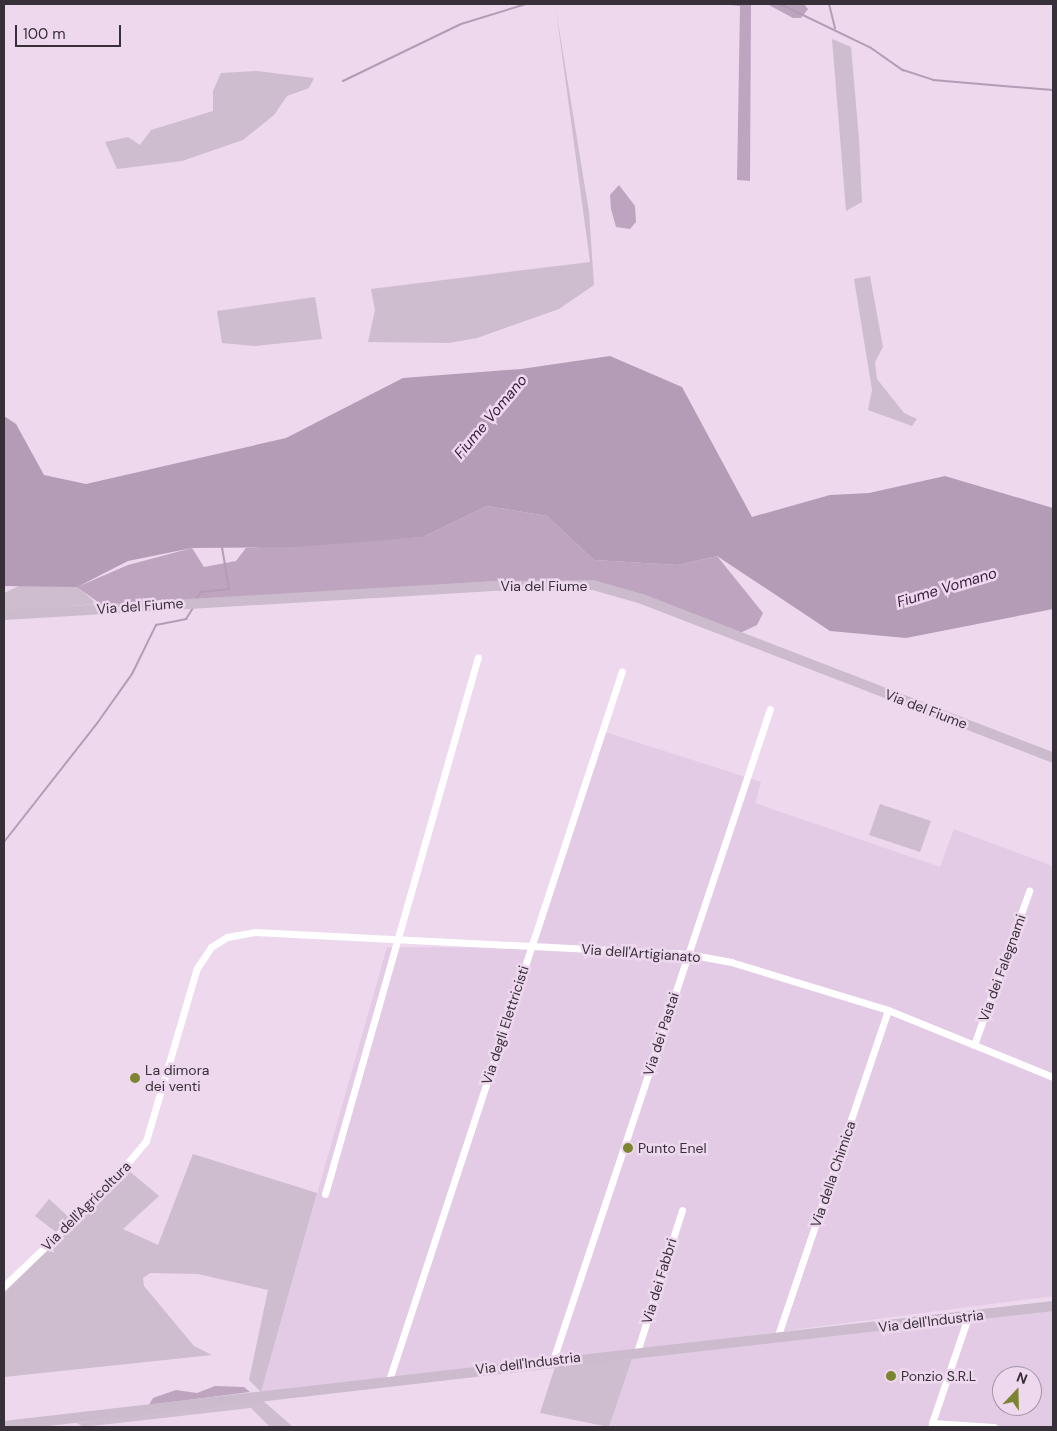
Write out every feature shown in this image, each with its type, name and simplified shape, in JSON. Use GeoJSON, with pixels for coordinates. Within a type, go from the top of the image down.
{"type":"FeatureCollection","features":[{"type":"Feature","properties":{"kind":"street","name":"Via del Fiume"},"geometry":{"type":"LineString","coordinates":[[4,615],[489,586],[592,585],[642,599],[1053,758]]}},
{"type":"Feature","properties":{"kind":"street"},"geometry":{"type":"LineString","coordinates":[[325,1194],[395,939],[478,657]]}},
{"type":"Feature","properties":{"kind":"street","name":"Via degli Elettricisti"},"geometry":{"type":"LineString","coordinates":[[389,1380],[622,671]]}},
{"type":"Feature","properties":{"kind":"street","name":"Via dei Pastai"},"geometry":{"type":"LineString","coordinates":[[553,1360],[770,709]]}},
{"type":"Feature","properties":{"kind":"street","name":"Via dei Falegnami"},"geometry":{"type":"LineString","coordinates":[[974,1045],[1029,891]]}},
{"type":"Feature","properties":{"kind":"street","name":"Via dell'Artigianato"},"geometry":{"type":"LineString","coordinates":[[212,947],[227,937],[255,932],[688,954],[731,962],[888,1010],[1053,1077]]}},
{"type":"Feature","properties":{"kind":"street","name":"Via dell'Agricoltura"},"geometry":{"type":"LineString","coordinates":[[4,1286],[104,1191],[146,1141],[197,968],[212,947]]}},
{"type":"Feature","properties":{"kind":"street","name":"Via della Chimica"},"geometry":{"type":"LineString","coordinates":[[777,1338],[888,1010]]}},
{"type":"Feature","properties":{"kind":"street","name":"Via dei Fabbri"},"geometry":{"type":"LineString","coordinates":[[637,1352],[682,1210]]}},
{"type":"Feature","properties":{"kind":"street","name":"Via dell'Industria"},"geometry":{"type":"LineString","coordinates":[[4,1426],[553,1360],[777,1338],[1053,1306]]}},
{"type":"Feature","properties":{"kind":"street"},"geometry":{"type":"LineString","coordinates":[[968,1317],[932,1423],[994,1427]]}},
{"type":"Feature","properties":{"kind":"shaded area"},"geometry":{"type":"Polygon","coordinates":[[[721,4],[751,4],[750,181],[737,180],[740,6],[721,4]]]}},
{"type":"Feature","properties":{"kind":"shaded area"},"geometry":{"type":"Polygon","coordinates":[[[767,4],[804,4],[808,9],[801,18],[793,18],[767,4]]]}},
{"type":"Feature","properties":{"kind":"shaded area"},"geometry":{"type":"Polygon","coordinates":[[[556,10],[589,212],[594,285],[559,309],[477,338],[449,343],[368,342],[375,310],[371,289],[590,262],[556,10]]]}},
{"type":"Feature","properties":{"kind":"shaded area"},"geometry":{"type":"Polygon","coordinates":[[[832,39],[851,47],[859,139],[862,202],[846,211],[832,39]]]}},
{"type":"Feature","properties":{"kind":"shaded area"},"geometry":{"type":"Polygon","coordinates":[[[257,71],[314,78],[309,88],[287,96],[274,115],[243,140],[182,161],[117,169],[105,142],[128,137],[140,145],[151,130],[213,111],[213,91],[221,73],[257,71]]]}},
{"type":"Feature","properties":{"kind":"shaded area"},"geometry":{"type":"Polygon","coordinates":[[[619,185],[635,206],[636,222],[630,229],[616,227],[611,209],[610,195],[619,185]]]}},
{"type":"Feature","properties":{"kind":"shaded area"},"geometry":{"type":"Polygon","coordinates":[[[870,276],[883,347],[875,362],[877,379],[904,413],[917,419],[912,426],[868,410],[872,390],[854,279],[870,276]]]}},
{"type":"Feature","properties":{"kind":"shaded area"},"geometry":{"type":"Polygon","coordinates":[[[315,297],[322,339],[255,346],[222,343],[217,311],[315,297]]]}},
{"type":"Feature","properties":{"kind":"shaded area"},"geometry":{"type":"Polygon","coordinates":[[[487,506],[547,516],[594,560],[678,565],[717,556],[763,613],[757,625],[740,633],[597,584],[102,605],[77,587],[128,565],[192,548],[204,567],[236,561],[246,548],[423,537],[487,506]]]}},
{"type":"Feature","properties":{"kind":"shaded area"},"geometry":{"type":"Polygon","coordinates":[[[101,574],[78,587],[97,604],[4,611],[4,593],[27,582],[101,574]]]}},
{"type":"Feature","properties":{"kind":"shaded area"},"geometry":{"type":"Polygon","coordinates":[[[605,732],[761,782],[755,803],[940,867],[954,829],[1053,866],[1053,1296],[631,1351],[261,1392],[387,947],[532,948],[605,732]]]}},
{"type":"Feature","properties":{"kind":"shaded area"},"geometry":{"type":"Polygon","coordinates":[[[880,804],[931,821],[920,852],[869,835],[880,804]]]}},
{"type":"Feature","properties":{"kind":"shaded area"},"geometry":{"type":"Polygon","coordinates":[[[193,1154],[317,1193],[261,1392],[249,1380],[268,1290],[198,1274],[150,1273],[143,1278],[144,1286],[194,1346],[212,1355],[4,1377],[4,1293],[128,1170],[159,1196],[123,1229],[158,1245],[193,1154]]]}},
{"type":"Feature","properties":{"kind":"shaded area"},"geometry":{"type":"Polygon","coordinates":[[[49,1199],[72,1220],[56,1232],[35,1216],[49,1199]]]}},
{"type":"Feature","properties":{"kind":"shaded area"},"geometry":{"type":"Polygon","coordinates":[[[1053,1306],[1053,1427],[609,1427],[632,1359],[1053,1306]]]}},
{"type":"Feature","properties":{"kind":"shaded area"},"geometry":{"type":"Polygon","coordinates":[[[632,1359],[609,1427],[540,1413],[555,1367],[632,1359]]]}},
{"type":"Feature","properties":{"kind":"shaded area"},"geometry":{"type":"Polygon","coordinates":[[[215,1386],[244,1387],[250,1392],[149,1405],[153,1398],[176,1390],[197,1393],[215,1386]]]}},
{"type":"Feature","properties":{"kind":"shaded area"},"geometry":{"type":"Polygon","coordinates":[[[261,1399],[293,1427],[270,1427],[251,1408],[83,1427],[77,1423],[261,1399]]]}},
{"type":"Feature","properties":{"kind":"water","name":"Fiume Vomano"},"geometry":{"type":"Polygon","coordinates":[[[610,356],[682,387],[752,517],[830,495],[869,493],[945,476],[1053,508],[1053,609],[906,638],[830,631],[717,556],[678,565],[594,560],[547,516],[487,506],[423,537],[297,547],[192,548],[128,561],[77,587],[4,586],[4,416],[16,424],[44,475],[86,484],[286,438],[403,378],[521,369],[610,356]]]}},
{"type":"Feature","properties":{"kind":"waterway"},"geometry":{"type":"LineString","coordinates":[[343,81],[461,24],[526,4]]}},
{"type":"Feature","properties":{"kind":"waterway"},"geometry":{"type":"LineString","coordinates":[[780,4],[871,48],[903,70],[933,80],[1053,90]]}},
{"type":"Feature","properties":{"kind":"waterway"},"geometry":{"type":"LineString","coordinates":[[829,4],[835,28]]}},
{"type":"Feature","properties":{"kind":"waterway"},"geometry":{"type":"LineString","coordinates":[[197,597],[201,592],[229,589],[222,547]]}},
{"type":"Feature","properties":{"kind":"waterway"},"geometry":{"type":"LineString","coordinates":[[4,842],[98,722],[132,674],[156,625],[186,619],[193,608]]}},
{"type":"Feature","properties":{"kind":"place","name":"La dimora dei venti"},"geometry":{"type":"Point","coordinates":[135,1078]}},
{"type":"Feature","properties":{"kind":"place","name":"Punto Enel"},"geometry":{"type":"Point","coordinates":[628,1148]}},
{"type":"Feature","properties":{"kind":"place","name":"Ponzio S.R.L"},"geometry":{"type":"Point","coordinates":[891,1376]}}]}
